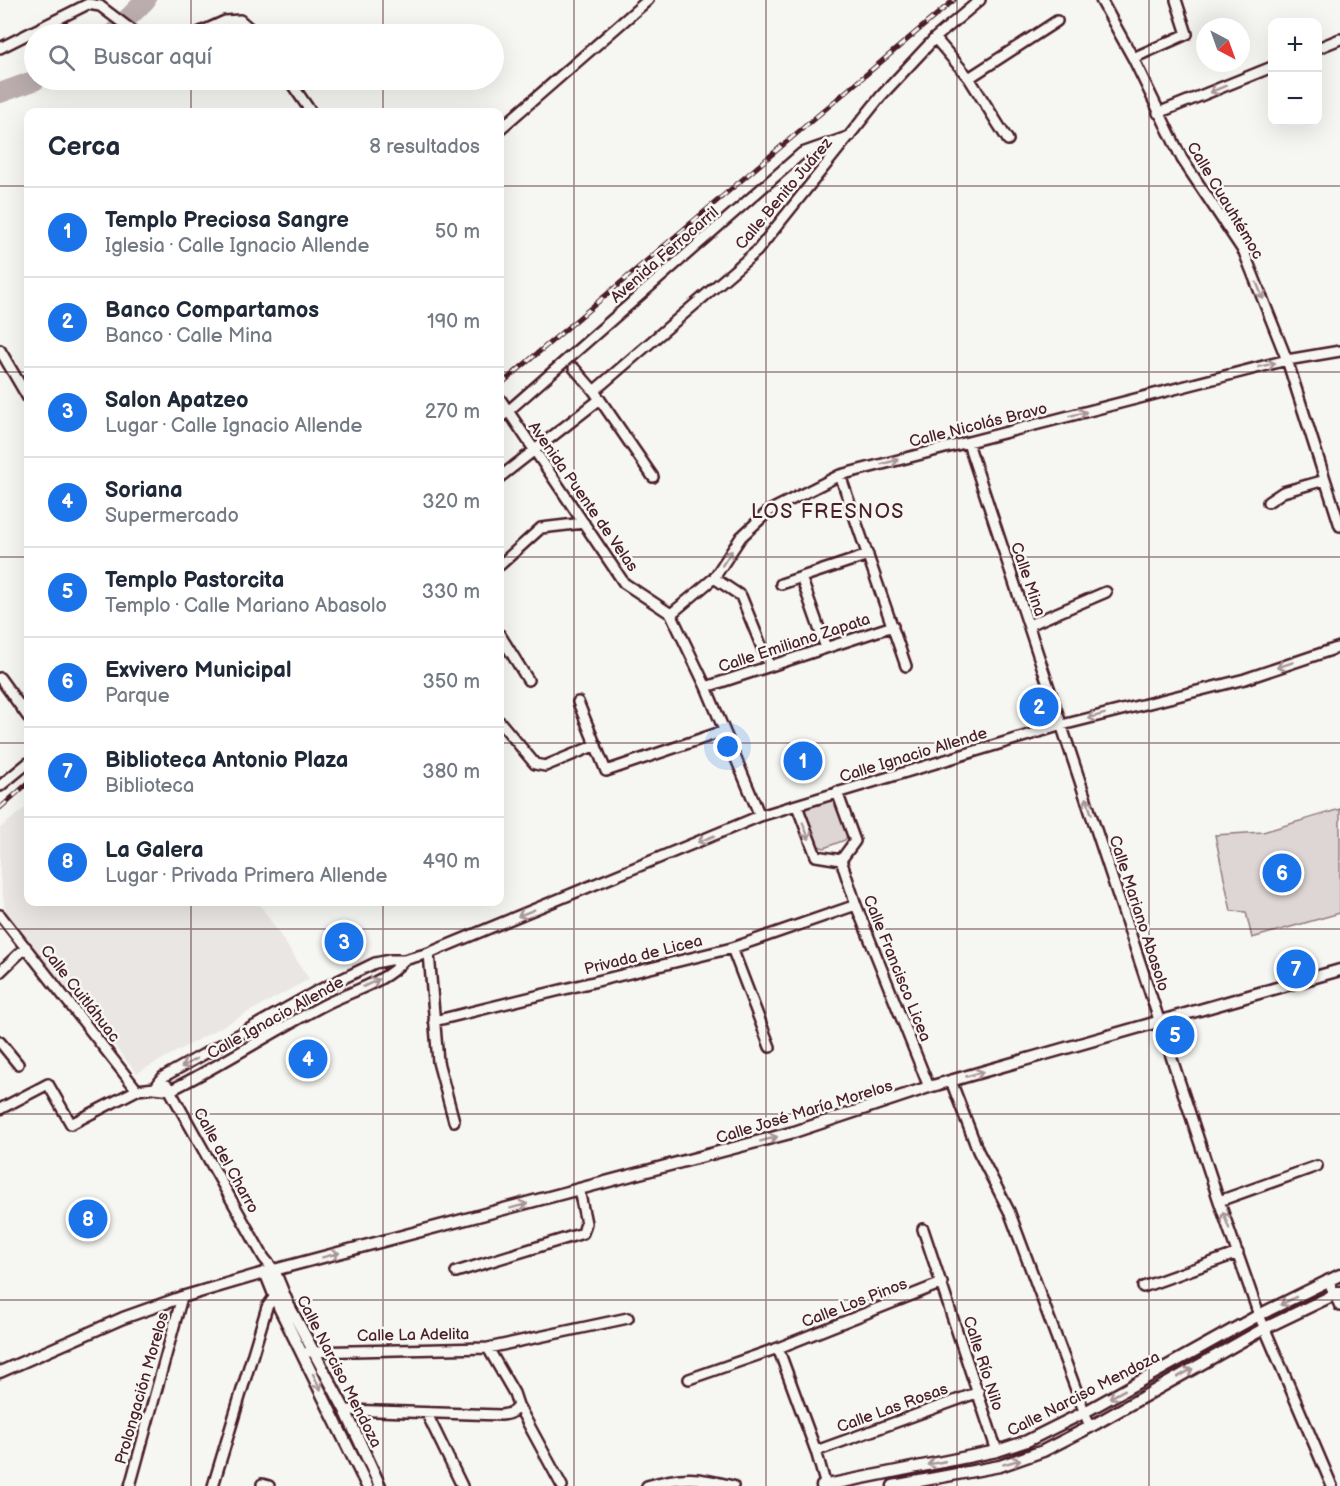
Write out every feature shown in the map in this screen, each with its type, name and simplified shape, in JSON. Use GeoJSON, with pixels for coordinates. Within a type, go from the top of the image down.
{"type":"FeatureCollection","features":[{"type":"Feature","properties":{"kind":"street"},"geometry":{"type":"LineString","coordinates":[[504,126],[648,0]]}},
{"type":"Feature","properties":{"kind":"street","name":"Calle Benito Juárez"},"geometry":{"type":"LineString","coordinates":[[504,474],[597,396],[757,251],[881,96],[935,38],[980,0]]}},
{"type":"Feature","properties":{"kind":"street","name":"Calle Cuauhtémoc"},"geometry":{"type":"LineString","coordinates":[[1101,0],[1133,58],[1158,114],[1182,159],[1244,252],[1287,360],[1340,526]]}},
{"type":"Feature","properties":{"kind":"street"},"geometry":{"type":"LineString","coordinates":[[1133,58],[1187,34],[1179,1]]}},
{"type":"Feature","properties":{"kind":"street"},"geometry":{"type":"LineString","coordinates":[[48,24],[88,4],[100,6],[124,24]]}},
{"type":"Feature","properties":{"kind":"street"},"geometry":{"type":"LineString","coordinates":[[218,24],[240,20],[245,24]]}},
{"type":"Feature","properties":{"kind":"street"},"geometry":{"type":"LineString","coordinates":[[969,78],[1057,21]]}},
{"type":"Feature","properties":{"kind":"street"},"geometry":{"type":"LineString","coordinates":[[0,48],[24,36]]}},
{"type":"Feature","properties":{"kind":"street"},"geometry":{"type":"LineString","coordinates":[[935,38],[969,78],[1008,140]]}},
{"type":"Feature","properties":{"kind":"street"},"geometry":{"type":"LineString","coordinates":[[1322,46],[1340,39]]}},
{"type":"Feature","properties":{"kind":"street"},"geometry":{"type":"LineString","coordinates":[[1158,114],[1268,69]]}},
{"type":"Feature","properties":{"kind":"street"},"geometry":{"type":"LineString","coordinates":[[296,90],[308,108]]}},
{"type":"Feature","properties":{"kind":"street","name":"Avenida Ferrocarril"},"geometry":{"type":"LineString","coordinates":[[504,413],[802,153],[850,136]]}},
{"type":"Feature","properties":{"kind":"street"},"geometry":{"type":"LineString","coordinates":[[0,350],[24,391]]}},
{"type":"Feature","properties":{"kind":"street","name":"Calle Nicolás Bravo"},"geometry":{"type":"LineString","coordinates":[[670,614],[714,578],[741,537],[769,510],[840,475],[1287,360],[1340,351]]}},
{"type":"Feature","properties":{"kind":"street"},"geometry":{"type":"LineString","coordinates":[[574,368],[597,396],[653,477]]}},
{"type":"Feature","properties":{"kind":"street","name":"Avenida Puente de Velas"},"geometry":{"type":"LineString","coordinates":[[504,415],[534,450],[624,583],[670,614]]}},
{"type":"Feature","properties":{"kind":"street","name":"Calle Mina"},"geometry":{"type":"LineString","coordinates":[[968,442],[1062,725]]}},
{"type":"Feature","properties":{"kind":"street"},"geometry":{"type":"LineString","coordinates":[[840,475],[906,666]]}},
{"type":"Feature","properties":{"kind":"street"},"geometry":{"type":"LineString","coordinates":[[1268,502],[1283,492],[1325,480]]}},
{"type":"Feature","properties":{"kind":"street"},"geometry":{"type":"LineString","coordinates":[[504,561],[541,528],[584,523]]}},
{"type":"Feature","properties":{"kind":"street"},"geometry":{"type":"LineString","coordinates":[[781,584],[868,555]]}},
{"type":"Feature","properties":{"kind":"street"},"geometry":{"type":"LineString","coordinates":[[801,577],[826,648]]}},
{"type":"Feature","properties":{"kind":"street"},"geometry":{"type":"LineString","coordinates":[[714,578],[741,596],[769,665]]}},
{"type":"Feature","properties":{"kind":"street"},"geometry":{"type":"LineString","coordinates":[[1029,625],[1106,592]]}},
{"type":"Feature","properties":{"kind":"street"},"geometry":{"type":"LineString","coordinates":[[670,614],[706,687],[760,816]]}},
{"type":"Feature","properties":{"kind":"street","name":"Calle Emiliano Zapata"},"geometry":{"type":"LineString","coordinates":[[706,687],[892,626]]}},
{"type":"Feature","properties":{"kind":"street"},"geometry":{"type":"LineString","coordinates":[[504,641],[528,680]]}},
{"type":"Feature","properties":{"kind":"street","name":"Calle Ignacio Allende"},"geometry":{"type":"LineString","coordinates":[[155,1088],[163,1077],[317,991],[375,963],[404,960],[429,953],[760,816],[1062,725],[1245,679],[1340,647]]}},
{"type":"Feature","properties":{"kind":"street"},"geometry":{"type":"LineString","coordinates":[[0,678],[24,711]]}},
{"type":"Feature","properties":{"kind":"street"},"geometry":{"type":"LineString","coordinates":[[578,702],[606,771],[724,731]]}},
{"type":"Feature","properties":{"kind":"street","name":"Calle Mariano Abasolo"},"geometry":{"type":"LineString","coordinates":[[1062,725],[1159,1022],[1259,1315],[1332,1486]]}},
{"type":"Feature","properties":{"kind":"street"},"geometry":{"type":"LineString","coordinates":[[504,727],[535,764],[544,766],[596,746]]}},
{"type":"Feature","properties":{"kind":"street"},"geometry":{"type":"LineString","coordinates":[[0,786],[24,766]]}},
{"type":"Feature","properties":{"kind":"street"},"geometry":{"type":"LineString","coordinates":[[797,806],[816,856],[841,860],[855,841],[837,792]]}},
{"type":"Feature","properties":{"kind":"street","name":"Calle Francisco Licea"},"geometry":{"type":"LineString","coordinates":[[841,860],[856,905],[929,1087]]}},
{"type":"Feature","properties":{"kind":"street","name":"Privada de Licea"},"geometry":{"type":"LineString","coordinates":[[434,1022],[732,948],[856,905]]}},
{"type":"Feature","properties":{"kind":"street","name":"Calle Cuitláhuac"},"geometry":{"type":"LineString","coordinates":[[0,915],[137,1090]]}},
{"type":"Feature","properties":{"kind":"street"},"geometry":{"type":"LineString","coordinates":[[0,972],[26,947]]}},
{"type":"Feature","properties":{"kind":"street"},"geometry":{"type":"LineString","coordinates":[[732,948],[770,1047]]}},
{"type":"Feature","properties":{"kind":"street"},"geometry":{"type":"LineString","coordinates":[[429,953],[438,1062],[454,1121]]}},
{"type":"Feature","properties":{"kind":"street","name":"Calle Ignacio Allende"},"geometry":{"type":"LineString","coordinates":[[171,1090],[325,1005],[382,978],[396,970],[404,960]]}},
{"type":"Feature","properties":{"kind":"street","name":"Calle José María Morelos"},"geometry":{"type":"LineString","coordinates":[[270,1271],[794,1132],[929,1087],[1340,970]]}},
{"type":"Feature","properties":{"kind":"street"},"geometry":{"type":"LineString","coordinates":[[0,1042],[18,1064]]}},
{"type":"Feature","properties":{"kind":"street","name":"Calle del Charro"},"geometry":{"type":"LineString","coordinates":[[163,1077],[270,1271]]}},
{"type":"Feature","properties":{"kind":"street"},"geometry":{"type":"LineString","coordinates":[[951,1081],[978,1151],[1009,1211],[1090,1427]]}},
{"type":"Feature","properties":{"kind":"street"},"geometry":{"type":"LineString","coordinates":[[0,1109],[48,1084],[71,1124],[137,1090],[155,1088],[171,1090]]}},
{"type":"Feature","properties":{"kind":"street"},"geometry":{"type":"LineString","coordinates":[[1219,1200],[1317,1166]]}},
{"type":"Feature","properties":{"kind":"street"},"geometry":{"type":"LineString","coordinates":[[456,1272],[583,1233],[586,1223],[579,1190]]}},
{"type":"Feature","properties":{"kind":"street","name":"Calle Río Nilo"},"geometry":{"type":"LineString","coordinates":[[923,1229],[997,1451]]}},
{"type":"Feature","properties":{"kind":"street"},"geometry":{"type":"LineString","coordinates":[[1143,1287],[1238,1253]]}},
{"type":"Feature","properties":{"kind":"street","name":"Calle Narciso Mendoza"},"geometry":{"type":"LineString","coordinates":[[270,1271],[367,1486]]}},
{"type":"Feature","properties":{"kind":"street","name":"Prolongación Morelos"},"geometry":{"type":"LineString","coordinates":[[0,1372],[123,1318],[182,1297],[270,1271]]}},
{"type":"Feature","properties":{"kind":"street","name":"Calle Narciso Mendoza"},"geometry":{"type":"LineString","coordinates":[[824,1486],[997,1451],[1027,1441],[1083,1413],[1259,1315],[1340,1275]]}},
{"type":"Feature","properties":{"kind":"street"},"geometry":{"type":"LineString","coordinates":[[1328,1280],[1337,1293],[1340,1306]]}},
{"type":"Feature","properties":{"kind":"street","name":"Calle Los Pinos"},"geometry":{"type":"LineString","coordinates":[[689,1379],[778,1348],[942,1283]]}},
{"type":"Feature","properties":{"kind":"street","name":"Calle Narciso Mendoza"},"geometry":{"type":"LineString","coordinates":[[893,1486],[1000,1466],[1053,1447],[1265,1328],[1337,1293]]}},
{"type":"Feature","properties":{"kind":"street"},"geometry":{"type":"LineString","coordinates":[[213,1486],[267,1307],[279,1295]]}},
{"type":"Feature","properties":{"kind":"street","name":"Prolongación Morelos"},"geometry":{"type":"LineString","coordinates":[[130,1486],[182,1297]]}},
{"type":"Feature","properties":{"kind":"street","name":"Calle La Adelita"},"geometry":{"type":"LineString","coordinates":[[308,1352],[488,1348],[628,1318]]}},
{"type":"Feature","properties":{"kind":"street"},"geometry":{"type":"LineString","coordinates":[[488,1348],[562,1486]]}},
{"type":"Feature","properties":{"kind":"street"},"geometry":{"type":"LineString","coordinates":[[778,1348],[816,1451],[824,1486]]}},
{"type":"Feature","properties":{"kind":"street","name":"Calle Narciso Mendoza"},"geometry":{"type":"LineString","coordinates":[[308,1352],[345,1410],[380,1486]]}},
{"type":"Feature","properties":{"kind":"street","name":"Calle Las Rosas"},"geometry":{"type":"LineString","coordinates":[[816,1451],[978,1392]]}},
{"type":"Feature","properties":{"kind":"street"},"geometry":{"type":"LineString","coordinates":[[345,1410],[508,1415],[515,1411],[518,1405]]}},
{"type":"Feature","properties":{"kind":"street"},"geometry":{"type":"LineString","coordinates":[[427,1414],[462,1486]]}},
{"type":"Feature","properties":{"kind":"street"},"geometry":{"type":"LineString","coordinates":[[647,1486],[686,1477],[704,1478],[733,1486]]}},
{"type":"Feature","properties":{"kind":"shaded area"},"geometry":{"type":"Polygon","coordinates":[[[832,799],[849,833],[845,840],[824,848],[818,846],[805,811],[809,805],[832,799]]]}},
{"type":"Feature","properties":{"kind":"shaded area"},"geometry":{"type":"Polygon","coordinates":[[[24,809],[24,906],[261,906],[309,979],[137,1073],[6,915],[0,876],[0,828],[24,809]]]}},
{"type":"Feature","properties":{"kind":"shaded area"},"geometry":{"type":"Polygon","coordinates":[[[1340,809],[1340,913],[1252,938],[1246,912],[1231,911],[1215,835],[1263,832],[1340,809]]]}},
{"type":"Feature","properties":{"kind":"waterway"},"geometry":{"type":"LineString","coordinates":[[122,24],[146,0]]}},
{"type":"Feature","properties":{"kind":"waterway"},"geometry":{"type":"LineString","coordinates":[[0,93],[24,84]]}},
{"type":"Feature","properties":{"kind":"railway"},"geometry":{"type":"LineString","coordinates":[[504,382],[954,0]]}},
{"type":"Feature","properties":{"kind":"railway"},"geometry":{"type":"LineString","coordinates":[[0,808],[24,787]]}},
{"type":"Feature","properties":{"kind":"place","name":"Banco Compartamos"},"geometry":{"type":"Point","coordinates":[1039,707]}},
{"type":"Feature","properties":{"kind":"place","name":"Templo Preciosa Sangre"},"geometry":{"type":"Point","coordinates":[803,761]}},
{"type":"Feature","properties":{"kind":"place","name":"Exvivero Municipal"},"geometry":{"type":"Point","coordinates":[1282,873]}},
{"type":"Feature","properties":{"kind":"place","name":"Salon Apatzeo"},"geometry":{"type":"Point","coordinates":[344,942]}},
{"type":"Feature","properties":{"kind":"place","name":"Biblioteca Antonio Plaza"},"geometry":{"type":"Point","coordinates":[1296,969]}},
{"type":"Feature","properties":{"kind":"place","name":"Templo Pastorcita"},"geometry":{"type":"Point","coordinates":[1175,1035]}},
{"type":"Feature","properties":{"kind":"place","name":"Soriana"},"geometry":{"type":"Point","coordinates":[308,1059]}},
{"type":"Feature","properties":{"kind":"place","name":"La Galera"},"geometry":{"type":"Point","coordinates":[88,1219]}},
{"type":"Feature","properties":{"kind":"district","name":"LOS FRESNOS"},"geometry":{"type":"Point","coordinates":[828,511]}}]}
